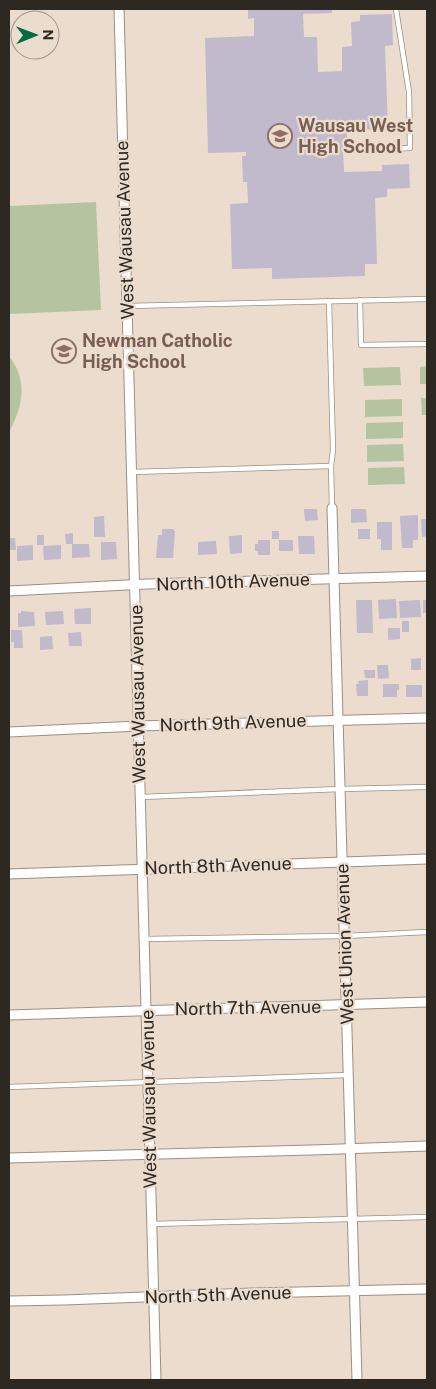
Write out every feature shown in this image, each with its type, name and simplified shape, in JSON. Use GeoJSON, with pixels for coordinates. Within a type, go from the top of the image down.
{"type":"FeatureCollection","features":[{"type":"Feature","properties":{"kind":"street","name":"West Wausau Avenue"},"geometry":{"type":"LineString","coordinates":[[119,9],[156,1380]]}},
{"type":"Feature","properties":{"kind":"street","name":"West Union Avenue"},"geometry":{"type":"LineString","coordinates":[[332,508],[357,1380]]}},
{"type":"Feature","properties":{"kind":"street","name":"North 10th Avenue"},"geometry":{"type":"LineString","coordinates":[[9,591],[427,576]]}},
{"type":"Feature","properties":{"kind":"street","name":"North 9th Avenue"},"geometry":{"type":"LineString","coordinates":[[9,732],[139,726],[427,718]]}},
{"type":"Feature","properties":{"kind":"street","name":"North 8th Avenue"},"geometry":{"type":"LineString","coordinates":[[9,874],[427,859]]}},
{"type":"Feature","properties":{"kind":"street","name":"North 7th Avenue"},"geometry":{"type":"LineString","coordinates":[[9,1015],[427,1002]]}},
{"type":"Feature","properties":{"kind":"street"},"geometry":{"type":"LineString","coordinates":[[9,1158],[427,1146]]}},
{"type":"Feature","properties":{"kind":"street","name":"North 5th Avenue"},"geometry":{"type":"LineString","coordinates":[[9,1301],[427,1289]]}},
{"type":"Feature","properties":{"kind":"lane"},"geometry":{"type":"LineString","coordinates":[[361,150],[410,148],[410,92],[396,9]]}},
{"type":"Feature","properties":{"kind":"lane"},"geometry":{"type":"LineString","coordinates":[[127,306],[427,299]]}},
{"type":"Feature","properties":{"kind":"lane"},"geometry":{"type":"LineString","coordinates":[[360,300],[361,345],[427,344]]}},
{"type":"Feature","properties":{"kind":"lane"},"geometry":{"type":"LineString","coordinates":[[329,301],[333,450],[331,466],[332,508]]}},
{"type":"Feature","properties":{"kind":"lane"},"geometry":{"type":"LineString","coordinates":[[132,472],[331,466]]}},
{"type":"Feature","properties":{"kind":"lane"},"geometry":{"type":"LineString","coordinates":[[141,797],[340,788],[427,787]]}},
{"type":"Feature","properties":{"kind":"lane"},"geometry":{"type":"LineString","coordinates":[[144,939],[344,936],[427,932]]}},
{"type":"Feature","properties":{"kind":"lane"},"geometry":{"type":"LineString","coordinates":[[9,1087],[348,1075]]}},
{"type":"Feature","properties":{"kind":"lane"},"geometry":{"type":"LineString","coordinates":[[152,1224],[427,1217]]}},
{"type":"Feature","properties":{"kind":"green space"},"geometry":{"type":"Polygon","coordinates":[[[96,202],[101,310],[9,314],[9,206],[96,202]]]}},
{"type":"Feature","properties":{"kind":"green space"},"geometry":{"type":"Polygon","coordinates":[[[9,356],[19,374],[21,394],[18,413],[9,432],[9,356]]]}},
{"type":"Feature","properties":{"kind":"green space"},"geometry":{"type":"Polygon","coordinates":[[[427,366],[427,384],[420,384],[420,367],[427,366]]]}},
{"type":"Feature","properties":{"kind":"green space"},"geometry":{"type":"Polygon","coordinates":[[[400,367],[401,385],[364,386],[363,368],[400,367]]]}},
{"type":"Feature","properties":{"kind":"green space"},"geometry":{"type":"Polygon","coordinates":[[[421,398],[427,398],[427,415],[422,415],[421,398]]]}},
{"type":"Feature","properties":{"kind":"green space"},"geometry":{"type":"Polygon","coordinates":[[[402,399],[402,416],[365,417],[365,400],[402,399]]]}},
{"type":"Feature","properties":{"kind":"green space"},"geometry":{"type":"Polygon","coordinates":[[[403,422],[403,438],[366,439],[366,423],[403,422]]]}},
{"type":"Feature","properties":{"kind":"green space"},"geometry":{"type":"Polygon","coordinates":[[[403,444],[404,461],[367,462],[367,445],[403,444]]]}},
{"type":"Feature","properties":{"kind":"green space"},"geometry":{"type":"Polygon","coordinates":[[[404,467],[405,484],[368,485],[368,468],[404,467]]]}},
{"type":"Feature","properties":{"kind":"building","name":"Wausau West High School"},"geometry":{"type":"Polygon","coordinates":[[[248,9],[332,9],[332,13],[303,14],[304,37],[317,37],[318,72],[342,71],[342,47],[352,46],[351,22],[360,21],[360,15],[392,14],[393,45],[385,46],[388,129],[347,130],[350,150],[343,150],[344,172],[382,171],[382,165],[409,164],[410,188],[387,189],[387,197],[375,198],[377,264],[365,264],[365,276],[272,279],[272,268],[232,269],[230,204],[248,203],[247,182],[243,182],[242,156],[246,156],[246,152],[208,153],[205,38],[254,36],[254,18],[248,19],[248,9]]]}},
{"type":"Feature","properties":{"kind":"building"},"geometry":{"type":"Polygon","coordinates":[[[304,509],[317,509],[318,520],[305,521],[304,509]]]}},
{"type":"Feature","properties":{"kind":"building"},"geometry":{"type":"Polygon","coordinates":[[[351,509],[366,509],[367,522],[351,523],[351,509]]]}},
{"type":"Feature","properties":{"kind":"building"},"geometry":{"type":"Polygon","coordinates":[[[418,515],[418,540],[413,540],[413,548],[402,548],[400,516],[418,515]]]}},
{"type":"Feature","properties":{"kind":"building"},"geometry":{"type":"Polygon","coordinates":[[[104,516],[105,537],[94,537],[94,517],[104,516]]]}},
{"type":"Feature","properties":{"kind":"building"},"geometry":{"type":"Polygon","coordinates":[[[421,519],[427,519],[427,536],[422,537],[421,519]]]}},
{"type":"Feature","properties":{"kind":"building"},"geometry":{"type":"Polygon","coordinates":[[[377,522],[392,522],[392,550],[381,550],[381,539],[377,539],[377,522]]]}},
{"type":"Feature","properties":{"kind":"building"},"geometry":{"type":"Polygon","coordinates":[[[162,529],[174,529],[175,531],[173,558],[156,558],[158,535],[162,535],[162,529]]]}},
{"type":"Feature","properties":{"kind":"building"},"geometry":{"type":"Polygon","coordinates":[[[358,529],[370,529],[370,539],[358,539],[358,529]]]}},
{"type":"Feature","properties":{"kind":"building"},"geometry":{"type":"Polygon","coordinates":[[[272,531],[279,531],[279,539],[272,539],[272,531]]]}},
{"type":"Feature","properties":{"kind":"building"},"geometry":{"type":"Polygon","coordinates":[[[73,533],[73,544],[66,544],[65,534],[73,533]]]}},
{"type":"Feature","properties":{"kind":"building"},"geometry":{"type":"Polygon","coordinates":[[[37,535],[44,535],[44,545],[37,545],[37,535]]]}},
{"type":"Feature","properties":{"kind":"building"},"geometry":{"type":"Polygon","coordinates":[[[242,535],[242,553],[230,554],[229,536],[242,535]]]}},
{"type":"Feature","properties":{"kind":"building"},"geometry":{"type":"Polygon","coordinates":[[[298,536],[314,536],[315,554],[299,554],[298,536]]]}},
{"type":"Feature","properties":{"kind":"building"},"geometry":{"type":"Polygon","coordinates":[[[9,538],[15,538],[16,550],[9,550],[9,538]]]}},
{"type":"Feature","properties":{"kind":"building"},"geometry":{"type":"Polygon","coordinates":[[[258,540],[270,540],[270,555],[258,555],[258,551],[255,551],[255,544],[258,544],[258,540]]]}},
{"type":"Feature","properties":{"kind":"building"},"geometry":{"type":"Polygon","coordinates":[[[279,540],[293,540],[293,551],[279,551],[279,540]]]}},
{"type":"Feature","properties":{"kind":"building"},"geometry":{"type":"Polygon","coordinates":[[[216,541],[217,554],[198,555],[198,542],[216,541]]]}},
{"type":"Feature","properties":{"kind":"building"},"geometry":{"type":"Polygon","coordinates":[[[101,542],[116,542],[117,559],[101,560],[101,542]]]}},
{"type":"Feature","properties":{"kind":"building"},"geometry":{"type":"Polygon","coordinates":[[[72,544],[89,544],[90,557],[72,558],[72,544]]]}},
{"type":"Feature","properties":{"kind":"building"},"geometry":{"type":"Polygon","coordinates":[[[33,545],[33,560],[17,561],[17,546],[33,545]]]}},
{"type":"Feature","properties":{"kind":"building"},"geometry":{"type":"Polygon","coordinates":[[[61,545],[61,559],[44,560],[43,546],[61,545]]]}},
{"type":"Feature","properties":{"kind":"building"},"geometry":{"type":"Polygon","coordinates":[[[396,599],[397,618],[379,619],[378,600],[396,599]]]}},
{"type":"Feature","properties":{"kind":"building"},"geometry":{"type":"Polygon","coordinates":[[[356,600],[372,600],[373,633],[357,633],[356,600]]]}},
{"type":"Feature","properties":{"kind":"building"},"geometry":{"type":"Polygon","coordinates":[[[420,600],[421,617],[400,618],[399,601],[420,600]]]}},
{"type":"Feature","properties":{"kind":"building"},"geometry":{"type":"Polygon","coordinates":[[[423,600],[427,600],[427,613],[423,613],[423,600]]]}},
{"type":"Feature","properties":{"kind":"building"},"geometry":{"type":"Polygon","coordinates":[[[91,608],[91,624],[75,624],[74,609],[91,608]]]}},
{"type":"Feature","properties":{"kind":"building"},"geometry":{"type":"Polygon","coordinates":[[[21,611],[34,612],[35,626],[18,627],[18,613],[21,613],[21,611]]]}},
{"type":"Feature","properties":{"kind":"building"},"geometry":{"type":"Polygon","coordinates":[[[63,611],[64,624],[46,625],[45,612],[63,611]]]}},
{"type":"Feature","properties":{"kind":"building"},"geometry":{"type":"Polygon","coordinates":[[[402,621],[409,621],[409,632],[402,632],[402,621]]]}},
{"type":"Feature","properties":{"kind":"building"},"geometry":{"type":"Polygon","coordinates":[[[388,628],[400,628],[400,639],[388,640],[388,628]]]}},
{"type":"Feature","properties":{"kind":"building"},"geometry":{"type":"Polygon","coordinates":[[[11,630],[22,630],[23,648],[14,648],[14,642],[11,642],[11,630]]]}},
{"type":"Feature","properties":{"kind":"building"},"geometry":{"type":"Polygon","coordinates":[[[81,632],[82,646],[69,646],[68,633],[81,632]]]}},
{"type":"Feature","properties":{"kind":"building"},"geometry":{"type":"Polygon","coordinates":[[[52,636],[53,649],[40,650],[40,637],[52,636]]]}},
{"type":"Feature","properties":{"kind":"building"},"geometry":{"type":"Polygon","coordinates":[[[421,658],[421,670],[411,670],[411,659],[421,658]]]}},
{"type":"Feature","properties":{"kind":"building"},"geometry":{"type":"Polygon","coordinates":[[[377,665],[388,665],[389,678],[378,679],[377,665]]]}},
{"type":"Feature","properties":{"kind":"building"},"geometry":{"type":"Polygon","coordinates":[[[364,670],[375,670],[375,678],[365,678],[364,670]]]}},
{"type":"Feature","properties":{"kind":"building"},"geometry":{"type":"Polygon","coordinates":[[[368,680],[368,696],[357,696],[356,684],[359,684],[358,681],[368,680]]]}},
{"type":"Feature","properties":{"kind":"building"},"geometry":{"type":"Polygon","coordinates":[[[383,684],[399,684],[397,697],[383,697],[383,684]]]}},
{"type":"Feature","properties":{"kind":"building"},"geometry":{"type":"Polygon","coordinates":[[[406,685],[422,685],[422,697],[406,697],[406,685]]]}},
{"type":"Feature","properties":{"kind":"place","name":"Wausau West High School"},"geometry":{"type":"Point","coordinates":[280,136]}},
{"type":"Feature","properties":{"kind":"place","name":"Newman Catholic High School"},"geometry":{"type":"Point","coordinates":[64,351]}}]}
